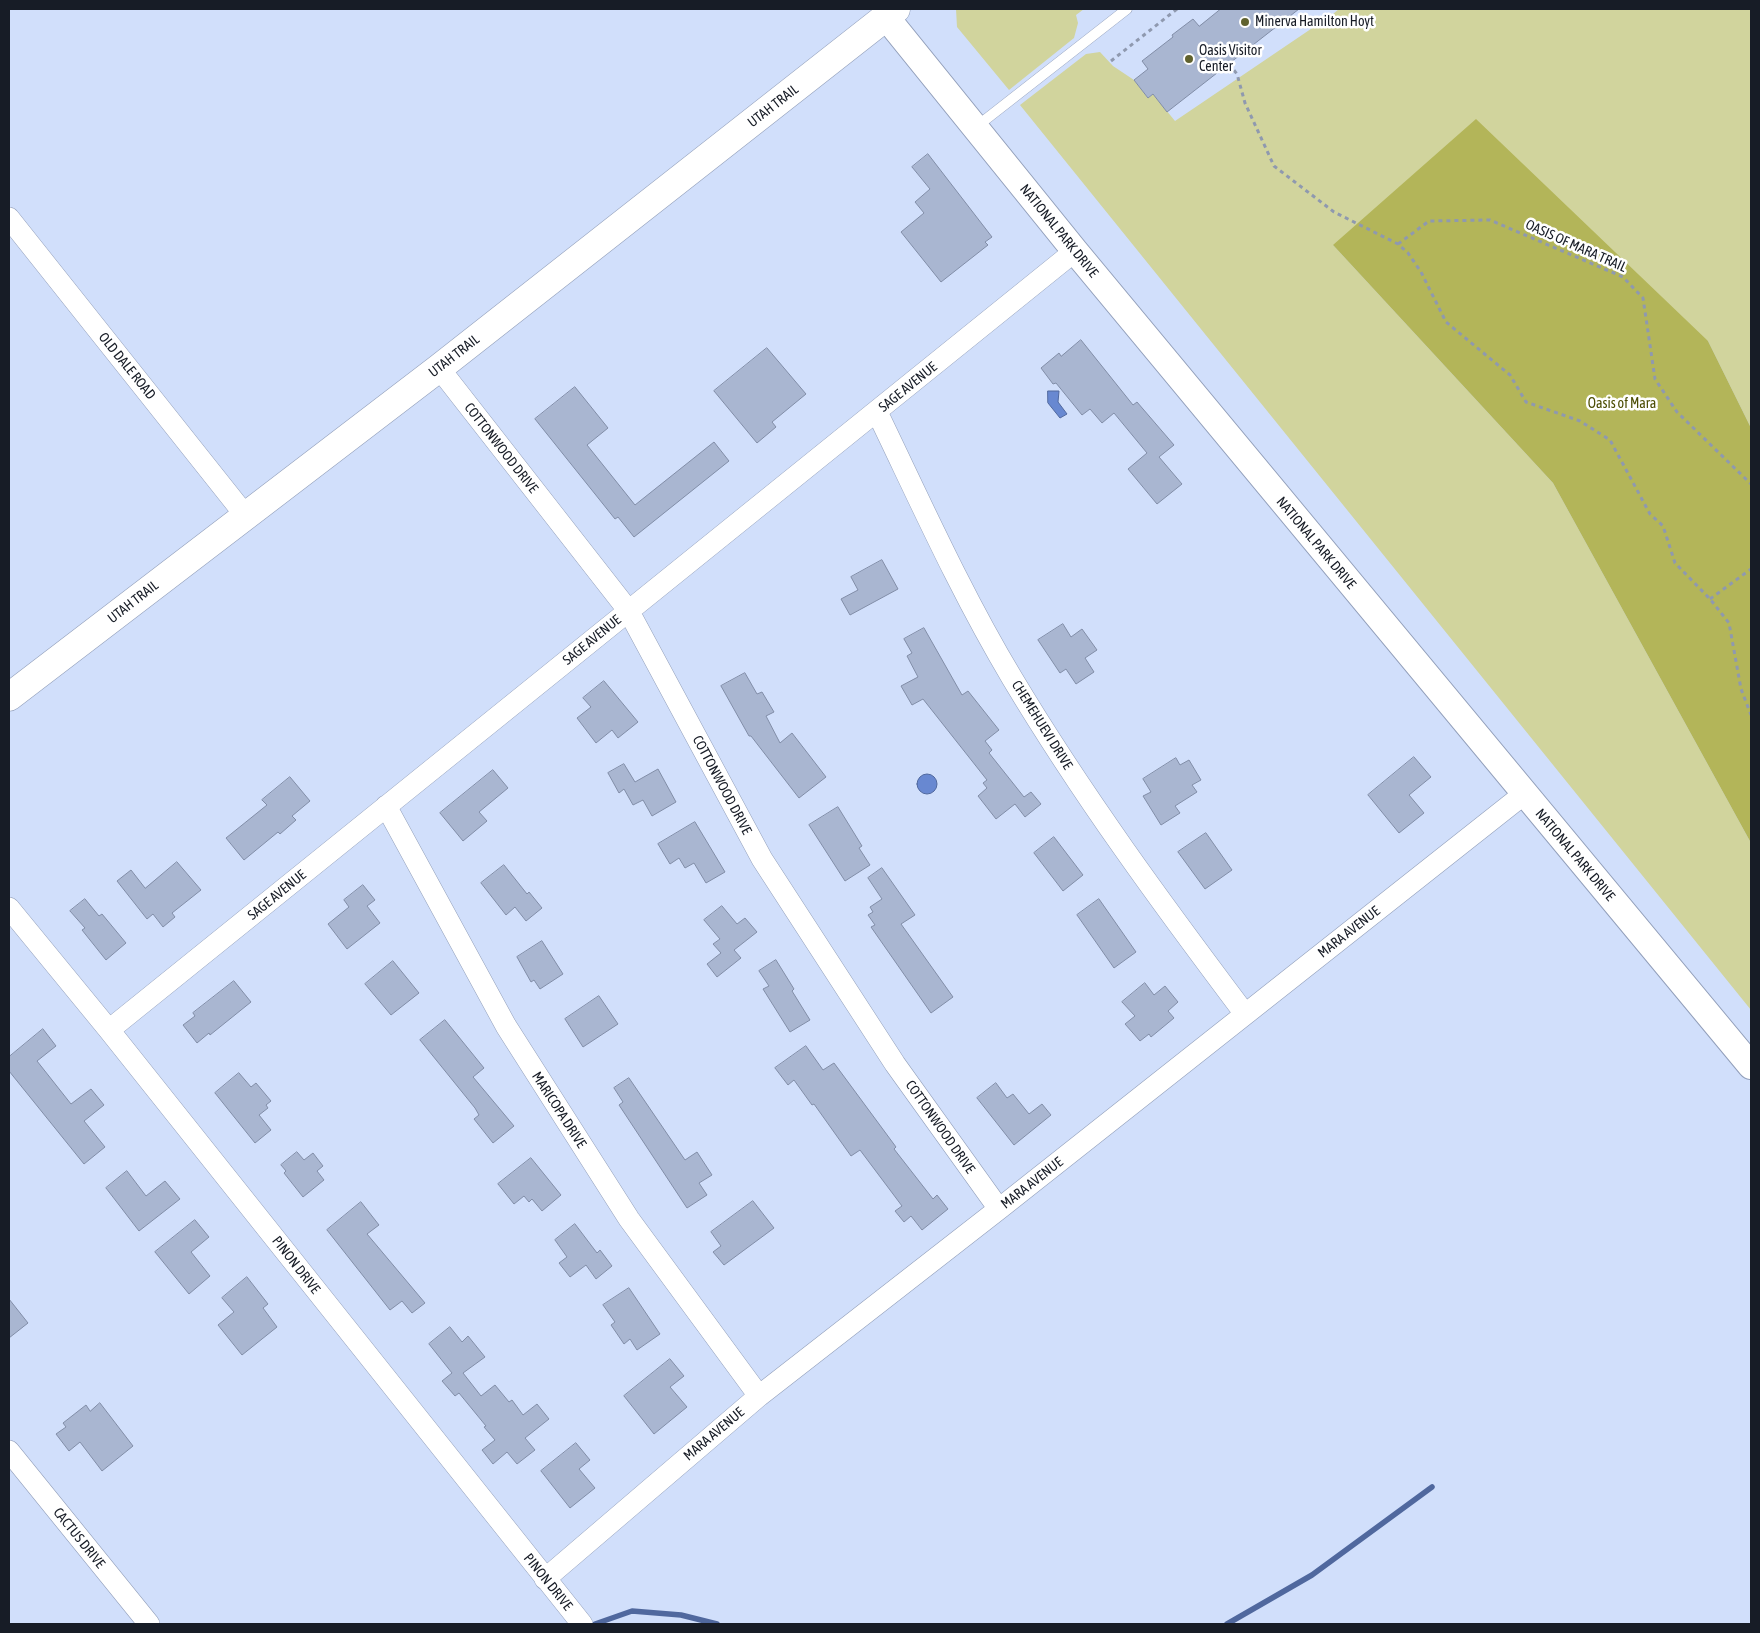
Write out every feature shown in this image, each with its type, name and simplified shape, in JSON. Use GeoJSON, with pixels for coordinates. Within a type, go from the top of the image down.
{"type":"FeatureCollection","features":[{"type":"Feature","properties":{"kind":"main road","name":"UTAH TRAIL"},"geometry":{"type":"LineString","coordinates":[[9,697],[439,368],[891,13]]}},
{"type":"Feature","properties":{"kind":"street","name":"NATIONAL PARK DRIVE"},"geometry":{"type":"LineString","coordinates":[[891,13],[976,127],[1075,251],[1751,1066]]}},
{"type":"Feature","properties":{"kind":"street","name":"OLD DALE ROAD"},"geometry":{"type":"LineString","coordinates":[[9,218],[246,515]]}},
{"type":"Feature","properties":{"kind":"street","name":"SAGE AVENUE"},"geometry":{"type":"LineString","coordinates":[[109,1030],[1075,251]]}},
{"type":"Feature","properties":{"kind":"street","name":"COTTONWOOD DRIVE"},"geometry":{"type":"LineString","coordinates":[[439,368],[628,610],[762,859],[895,1064],[999,1209]]}},
{"type":"Feature","properties":{"kind":"street","name":"CHEMEHUEVI DRIVE"},"geometry":{"type":"LineString","coordinates":[[877,412],[965,593],[1012,678],[1064,761],[1152,891],[1245,1014]]}},
{"type":"Feature","properties":{"kind":"street","name":"MARA AVENUE"},"geometry":{"type":"LineString","coordinates":[[545,1578],[759,1396],[1524,794]]}},
{"type":"Feature","properties":{"kind":"street","name":"MARICOPA DRIVE"},"geometry":{"type":"LineString","coordinates":[[386,806],[506,1026],[629,1219],[759,1396]]}},
{"type":"Feature","properties":{"kind":"street","name":"PINON DRIVE"},"geometry":{"type":"LineString","coordinates":[[9,908],[109,1030],[582,1624]]}},
{"type":"Feature","properties":{"kind":"street","name":"CACTUS DRIVE"},"geometry":{"type":"LineString","coordinates":[[9,1451],[149,1624]]}},
{"type":"Feature","properties":{"kind":"lane"},"geometry":{"type":"LineString","coordinates":[[976,127],[1127,9]]}},
{"type":"Feature","properties":{"kind":"path"},"geometry":{"type":"LineString","coordinates":[[1111,61],[1177,9]]}},
{"type":"Feature","properties":{"kind":"path"},"geometry":{"type":"LineString","coordinates":[[1229,64],[1237,74],[1245,103],[1274,166],[1334,212],[1398,244],[1408,253],[1421,272],[1446,322],[1510,375],[1526,402],[1580,421],[1610,440],[1650,514],[1663,526],[1675,562],[1710,599],[1729,623],[1741,689],[1751,715]]}},
{"type":"Feature","properties":{"kind":"path","name":"OASIS OF MARA TRAIL"},"geometry":{"type":"LineString","coordinates":[[1398,244],[1429,221],[1490,220],[1623,277],[1643,298],[1655,379],[1677,412],[1751,484]]}},
{"type":"Feature","properties":{"kind":"path"},"geometry":{"type":"LineString","coordinates":[[1710,599],[1751,569]]}},
{"type":"Feature","properties":{"kind":"green space"},"geometry":{"type":"Polygon","coordinates":[[[956,9],[1084,9],[1076,15],[1078,23],[1074,38],[1009,90],[957,27],[956,9]]]}},
{"type":"Feature","properties":{"kind":"green space"},"geometry":{"type":"Polygon","coordinates":[[[1339,9],[1751,9],[1751,428],[1708,341],[1333,245],[1553,483],[1751,843],[1751,1010],[1020,105],[1086,54],[1100,52],[1113,66],[1134,80],[1148,98],[1153,94],[1175,121],[1339,9]]]}},
{"type":"Feature","properties":{"kind":"green space","name":"Oasis of Mara"},"geometry":{"type":"Polygon","coordinates":[[[1476,119],[1708,341],[1751,428],[1751,843],[1553,483],[1333,245],[1476,119]]]}},
{"type":"Feature","properties":{"kind":"water"},"geometry":{"type":"Polygon","coordinates":[[[1048,391],[1059,391],[1058,402],[1067,414],[1060,418],[1048,403],[1048,391]]]}},
{"type":"Feature","properties":{"kind":"water"},"geometry":{"type":"Polygon","coordinates":[[[923,774],[931,774],[937,780],[937,788],[931,794],[923,794],[917,788],[917,780],[923,774]]]}},
{"type":"Feature","properties":{"kind":"building","name":"Oasis Visitor Center"},"geometry":{"type":"Polygon","coordinates":[[[1221,9],[1299,9],[1167,112],[1153,94],[1148,98],[1134,80],[1148,69],[1142,61],[1193,19],[1199,26],[1221,9]]]}},
{"type":"Feature","properties":{"kind":"building"},"geometry":{"type":"Polygon","coordinates":[[[928,154],[992,237],[985,242],[988,245],[941,282],[901,232],[924,213],[915,202],[930,189],[912,167],[928,154]]]}},
{"type":"Feature","properties":{"kind":"building"},"geometry":{"type":"Polygon","coordinates":[[[1081,340],[1133,405],[1137,402],[1174,445],[1159,457],[1182,484],[1157,504],[1128,469],[1147,453],[1114,413],[1102,423],[1090,409],[1082,415],[1041,368],[1059,353],[1061,356],[1081,340]]]}},
{"type":"Feature","properties":{"kind":"building"},"geometry":{"type":"Polygon","coordinates":[[[767,348],[806,394],[772,422],[776,427],[757,443],[714,391],[767,348]]]}},
{"type":"Feature","properties":{"kind":"building"},"geometry":{"type":"Polygon","coordinates":[[[575,387],[608,428],[587,445],[635,505],[714,442],[729,461],[634,537],[618,517],[615,519],[535,419],[575,387]]]}},
{"type":"Feature","properties":{"kind":"building"},"geometry":{"type":"Polygon","coordinates":[[[882,560],[898,589],[850,615],[841,599],[858,590],[851,577],[882,560]]]}},
{"type":"Feature","properties":{"kind":"building"},"geometry":{"type":"Polygon","coordinates":[[[1063,624],[1071,637],[1082,629],[1097,650],[1085,658],[1094,672],[1076,684],[1066,669],[1060,673],[1038,640],[1063,624]]]}},
{"type":"Feature","properties":{"kind":"building"},"geometry":{"type":"Polygon","coordinates":[[[924,628],[962,695],[968,691],[999,730],[985,741],[992,750],[989,753],[1024,797],[1031,792],[1041,804],[1025,817],[1015,804],[996,819],[978,796],[987,788],[983,783],[987,780],[923,699],[912,705],[901,686],[918,677],[907,656],[912,653],[904,639],[924,628]]]}},
{"type":"Feature","properties":{"kind":"building"},"geometry":{"type":"Polygon","coordinates":[[[745,673],[757,694],[762,692],[774,712],[766,716],[780,743],[792,733],[826,777],[799,798],[751,736],[749,736],[721,686],[745,673]]]}},
{"type":"Feature","properties":{"kind":"building"},"geometry":{"type":"Polygon","coordinates":[[[604,681],[638,722],[618,738],[612,730],[596,743],[577,718],[591,707],[583,698],[604,681]]]}},
{"type":"Feature","properties":{"kind":"building"},"geometry":{"type":"Polygon","coordinates":[[[1414,757],[1431,777],[1409,795],[1424,813],[1399,833],[1368,795],[1414,757]]]}},
{"type":"Feature","properties":{"kind":"building"},"geometry":{"type":"Polygon","coordinates":[[[1176,758],[1180,765],[1189,760],[1201,780],[1192,785],[1197,792],[1175,806],[1180,813],[1161,825],[1143,796],[1151,792],[1143,779],[1176,758]]]}},
{"type":"Feature","properties":{"kind":"building"},"geometry":{"type":"Polygon","coordinates":[[[624,764],[635,782],[658,769],[676,802],[652,816],[643,800],[633,805],[624,789],[619,793],[608,773],[624,764]]]}},
{"type":"Feature","properties":{"kind":"building"},"geometry":{"type":"Polygon","coordinates":[[[493,770],[508,788],[479,812],[487,821],[463,841],[440,813],[493,770]]]}},
{"type":"Feature","properties":{"kind":"building"},"geometry":{"type":"Polygon","coordinates":[[[290,777],[310,801],[292,816],[296,820],[244,860],[226,838],[267,805],[262,800],[290,777]]]}},
{"type":"Feature","properties":{"kind":"building"},"geometry":{"type":"Polygon","coordinates":[[[838,807],[862,846],[859,848],[870,865],[845,881],[809,825],[838,807]]]}},
{"type":"Feature","properties":{"kind":"building"},"geometry":{"type":"Polygon","coordinates":[[[695,822],[725,872],[706,883],[694,863],[685,868],[679,858],[670,864],[658,844],[695,822]]]}},
{"type":"Feature","properties":{"kind":"building"},"geometry":{"type":"Polygon","coordinates":[[[1206,833],[1232,870],[1205,889],[1178,852],[1206,833]]]}},
{"type":"Feature","properties":{"kind":"building"},"geometry":{"type":"Polygon","coordinates":[[[1054,837],[1083,875],[1063,891],[1034,853],[1054,837]]]}},
{"type":"Feature","properties":{"kind":"building"},"geometry":{"type":"Polygon","coordinates":[[[177,862],[201,890],[172,913],[175,917],[163,927],[153,914],[147,919],[117,881],[131,870],[145,888],[177,862]]]}},
{"type":"Feature","properties":{"kind":"building"},"geometry":{"type":"Polygon","coordinates":[[[504,865],[527,894],[529,892],[542,908],[526,921],[515,907],[506,915],[481,883],[504,865]]]}},
{"type":"Feature","properties":{"kind":"building"},"geometry":{"type":"Polygon","coordinates":[[[882,868],[915,915],[901,924],[953,997],[931,1013],[871,927],[875,925],[868,915],[873,912],[870,907],[882,899],[868,878],[882,868]]]}},
{"type":"Feature","properties":{"kind":"building"},"geometry":{"type":"Polygon","coordinates":[[[363,885],[375,900],[367,906],[380,923],[347,949],[328,924],[349,907],[344,900],[363,885]]]}},
{"type":"Feature","properties":{"kind":"building"},"geometry":{"type":"Polygon","coordinates":[[[85,899],[99,916],[102,914],[126,943],[106,960],[82,930],[85,928],[70,911],[85,899]]]}},
{"type":"Feature","properties":{"kind":"building"},"geometry":{"type":"Polygon","coordinates":[[[1099,899],[1136,952],[1114,968],[1077,915],[1099,899]]]}},
{"type":"Feature","properties":{"kind":"building"},"geometry":{"type":"Polygon","coordinates":[[[722,906],[737,924],[745,918],[757,932],[734,950],[741,958],[717,977],[707,964],[721,953],[713,944],[720,939],[704,920],[722,906]]]}},
{"type":"Feature","properties":{"kind":"building"},"geometry":{"type":"Polygon","coordinates":[[[542,941],[563,974],[540,989],[534,980],[531,982],[517,957],[542,941]]]}},
{"type":"Feature","properties":{"kind":"building"},"geometry":{"type":"Polygon","coordinates":[[[776,960],[810,1020],[790,1032],[763,989],[769,986],[759,971],[776,960]]]}},
{"type":"Feature","properties":{"kind":"building"},"geometry":{"type":"Polygon","coordinates":[[[393,961],[419,993],[391,1015],[365,984],[393,961]]]}},
{"type":"Feature","properties":{"kind":"building"},"geometry":{"type":"Polygon","coordinates":[[[234,981],[251,1002],[197,1043],[183,1025],[195,1016],[193,1013],[234,981]]]}},
{"type":"Feature","properties":{"kind":"building"},"geometry":{"type":"Polygon","coordinates":[[[1145,983],[1154,995],[1165,986],[1178,1002],[1168,1011],[1174,1018],[1151,1037],[1149,1034],[1140,1041],[1125,1024],[1135,1016],[1122,1002],[1145,983]]]}},
{"type":"Feature","properties":{"kind":"building"},"geometry":{"type":"Polygon","coordinates":[[[599,996],[618,1024],[583,1047],[565,1019],[599,996]]]}},
{"type":"Feature","properties":{"kind":"building"},"geometry":{"type":"Polygon","coordinates":[[[445,1020],[484,1068],[473,1077],[514,1126],[493,1143],[474,1119],[479,1115],[475,1108],[420,1040],[445,1020]]]}},
{"type":"Feature","properties":{"kind":"building"},"geometry":{"type":"Polygon","coordinates":[[[43,1029],[56,1046],[37,1061],[71,1104],[91,1089],[104,1105],[84,1121],[105,1147],[84,1164],[9,1071],[9,1057],[43,1029]]]}},
{"type":"Feature","properties":{"kind":"building"},"geometry":{"type":"Polygon","coordinates":[[[806,1046],[823,1070],[834,1063],[896,1147],[894,1149],[933,1199],[937,1195],[948,1209],[922,1230],[911,1216],[904,1222],[895,1211],[902,1206],[860,1150],[851,1156],[814,1104],[812,1105],[794,1080],[788,1085],[775,1068],[806,1046]]]}},
{"type":"Feature","properties":{"kind":"building"},"geometry":{"type":"Polygon","coordinates":[[[239,1073],[251,1087],[256,1083],[271,1101],[266,1105],[268,1108],[259,1115],[271,1130],[255,1143],[215,1093],[239,1073]]]}},
{"type":"Feature","properties":{"kind":"building"},"geometry":{"type":"Polygon","coordinates":[[[629,1078],[685,1160],[697,1152],[712,1175],[699,1183],[707,1195],[687,1208],[619,1105],[623,1102],[614,1088],[629,1078]]]}},
{"type":"Feature","properties":{"kind":"building"},"geometry":{"type":"Polygon","coordinates":[[[996,1083],[1007,1098],[1013,1094],[1029,1114],[1042,1104],[1051,1115],[1014,1145],[977,1098],[996,1083]]]}},
{"type":"Feature","properties":{"kind":"building"},"geometry":{"type":"Polygon","coordinates":[[[297,1152],[304,1160],[313,1153],[323,1166],[317,1171],[324,1180],[303,1197],[284,1173],[286,1171],[281,1165],[297,1152]]]}},
{"type":"Feature","properties":{"kind":"building"},"geometry":{"type":"Polygon","coordinates":[[[531,1158],[561,1195],[542,1211],[532,1199],[529,1202],[524,1196],[514,1204],[498,1184],[531,1158]]]}},
{"type":"Feature","properties":{"kind":"building"},"geometry":{"type":"Polygon","coordinates":[[[127,1171],[146,1196],[165,1181],[180,1199],[139,1231],[106,1188],[127,1171]]]}},
{"type":"Feature","properties":{"kind":"building"},"geometry":{"type":"Polygon","coordinates":[[[753,1201],[774,1228],[724,1265],[713,1252],[721,1246],[711,1232],[753,1201]]]}},
{"type":"Feature","properties":{"kind":"building"},"geometry":{"type":"Polygon","coordinates":[[[361,1202],[379,1225],[367,1234],[425,1303],[412,1313],[402,1301],[390,1310],[327,1230],[361,1202]]]}},
{"type":"Feature","properties":{"kind":"building"},"geometry":{"type":"Polygon","coordinates":[[[195,1220],[209,1237],[191,1252],[210,1276],[189,1294],[155,1252],[195,1220]]]}},
{"type":"Feature","properties":{"kind":"building"},"geometry":{"type":"Polygon","coordinates":[[[575,1224],[597,1253],[600,1250],[612,1266],[596,1279],[586,1265],[570,1277],[559,1263],[567,1257],[555,1240],[575,1224]]]}},
{"type":"Feature","properties":{"kind":"building"},"geometry":{"type":"Polygon","coordinates":[[[247,1277],[268,1304],[263,1308],[277,1327],[242,1355],[218,1325],[234,1312],[222,1298],[247,1277]]]}},
{"type":"Feature","properties":{"kind":"building"},"geometry":{"type":"Polygon","coordinates":[[[629,1288],[660,1334],[637,1350],[630,1339],[624,1344],[611,1325],[615,1322],[603,1305],[629,1288]]]}},
{"type":"Feature","properties":{"kind":"building"},"geometry":{"type":"Polygon","coordinates":[[[9,1299],[28,1323],[9,1338],[9,1299]]]}},
{"type":"Feature","properties":{"kind":"building"},"geometry":{"type":"Polygon","coordinates":[[[450,1327],[462,1342],[468,1336],[485,1357],[463,1373],[481,1396],[495,1385],[509,1402],[512,1400],[523,1415],[537,1404],[549,1419],[525,1438],[535,1450],[517,1464],[507,1452],[493,1464],[482,1450],[495,1440],[459,1393],[455,1396],[442,1381],[452,1373],[429,1344],[450,1327]]]}},
{"type":"Feature","properties":{"kind":"building"},"geometry":{"type":"Polygon","coordinates":[[[670,1359],[684,1376],[670,1387],[687,1407],[654,1434],[624,1396],[670,1359]]]}},
{"type":"Feature","properties":{"kind":"building"},"geometry":{"type":"Polygon","coordinates":[[[100,1403],[133,1446],[102,1471],[80,1442],[69,1451],[56,1434],[66,1427],[63,1423],[86,1405],[90,1411],[100,1403]]]}},
{"type":"Feature","properties":{"kind":"building"},"geometry":{"type":"Polygon","coordinates":[[[576,1443],[590,1460],[579,1469],[595,1488],[570,1508],[541,1471],[576,1443]]]}},
{"type":"Feature","properties":{"kind":"waterway"},"geometry":{"type":"LineString","coordinates":[[1227,1624],[1312,1575],[1432,1487]]}},
{"type":"Feature","properties":{"kind":"waterway"},"geometry":{"type":"LineString","coordinates":[[595,1624],[632,1611],[681,1615],[717,1624]]}},
{"type":"Feature","properties":{"kind":"place","name":"Minerva Hamilton Hoyt"},"geometry":{"type":"Point","coordinates":[1245,22]}},
{"type":"Feature","properties":{"kind":"place","name":"Oasis Visitor Center"},"geometry":{"type":"Point","coordinates":[1189,59]}}]}
